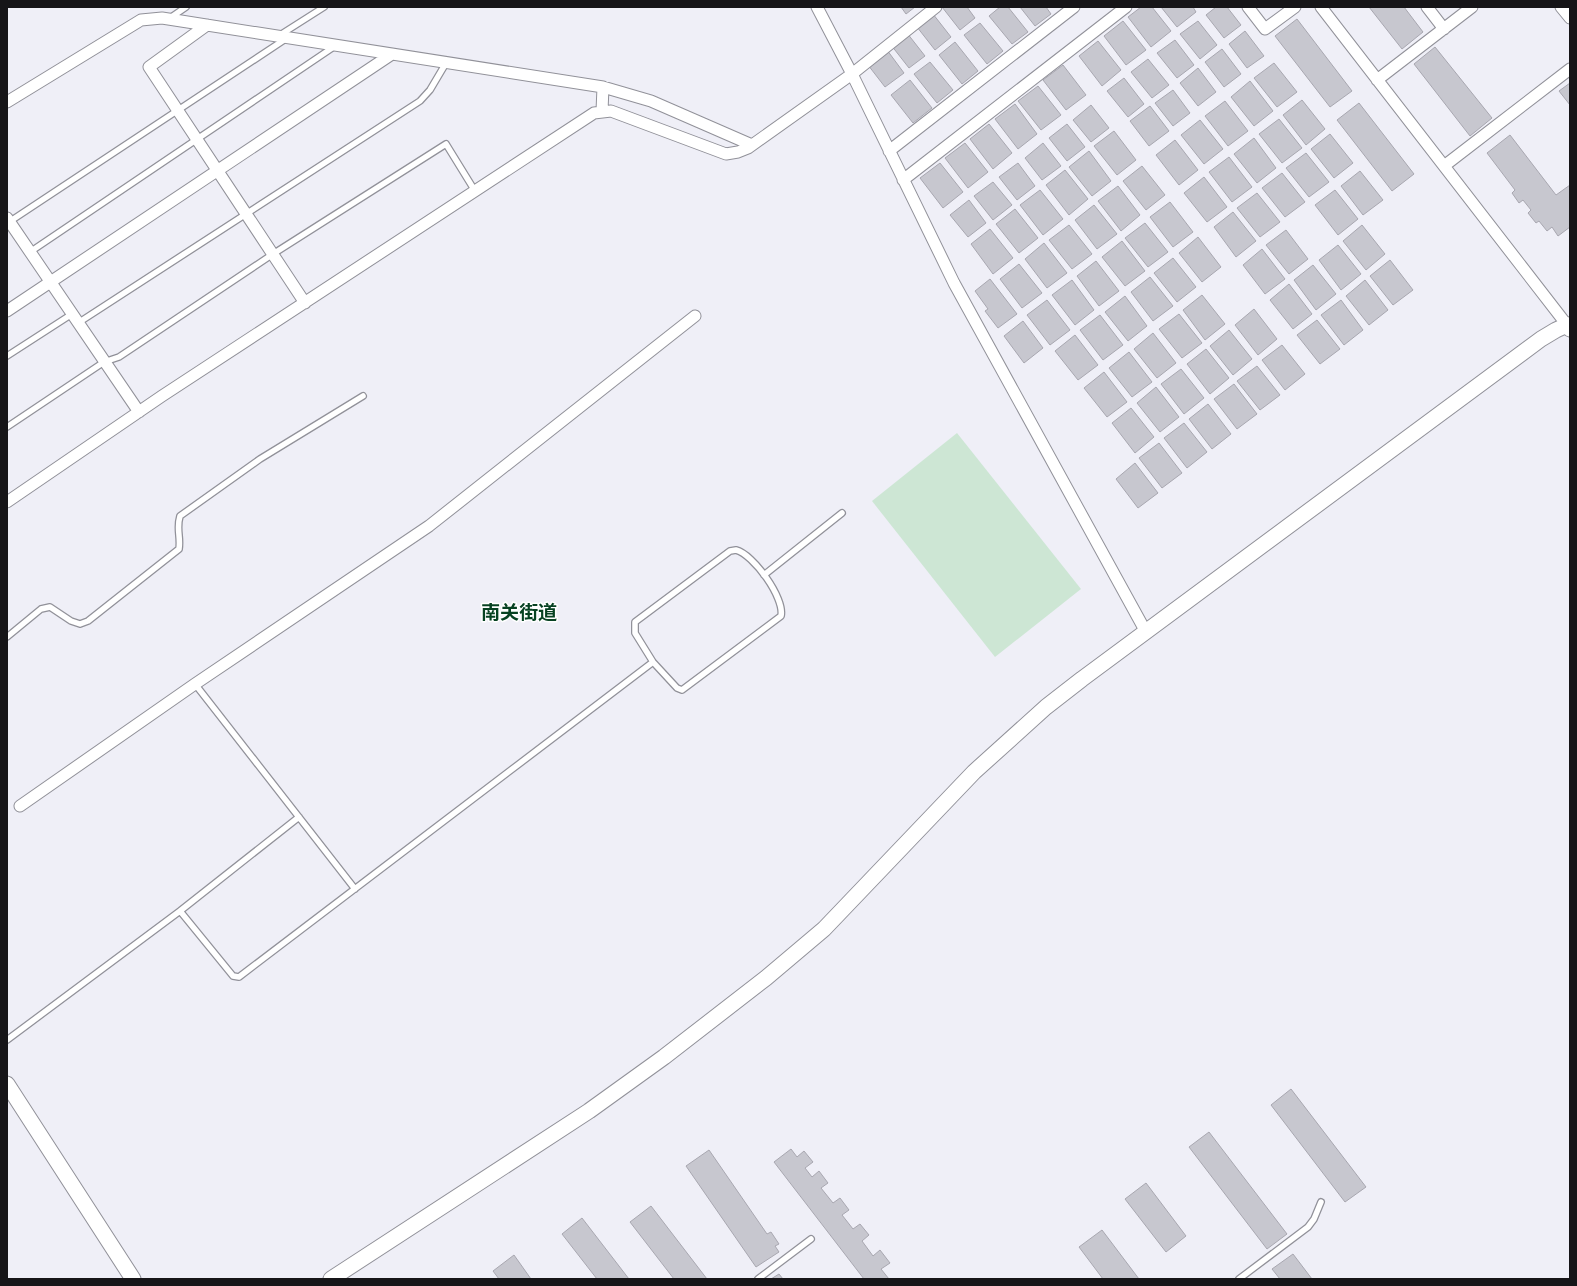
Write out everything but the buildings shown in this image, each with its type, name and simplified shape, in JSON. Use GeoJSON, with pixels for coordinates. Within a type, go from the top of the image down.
{"type":"FeatureCollection","features":[{"type":"Feature","properties":{"kind":"street"},"geometry":{"type":"LineString","coordinates":[[817,7],[852,74],[954,283],[1146,632]]}},
{"type":"Feature","properties":{"kind":"street"},"geometry":{"type":"LineString","coordinates":[[7,502],[139,412],[594,113],[611,111],[726,154],[738,152],[752,145],[852,74],[936,7]]}},
{"type":"Feature","properties":{"kind":"street"},"geometry":{"type":"LineString","coordinates":[[889,151],[1074,7]]}},
{"type":"Feature","properties":{"kind":"street"},"geometry":{"type":"LineString","coordinates":[[903,180],[1126,7]]}},
{"type":"Feature","properties":{"kind":"street"},"geometry":{"type":"LineString","coordinates":[[1248,7],[1265,29],[1295,7]]}},
{"type":"Feature","properties":{"kind":"street"},"geometry":{"type":"LineString","coordinates":[[331,1279],[589,1111],[664,1057],[766,978],[824,929],[974,772],[1046,707],[1541,339],[1556,330],[1569,326],[1321,7]]}},
{"type":"Feature","properties":{"kind":"street"},"geometry":{"type":"LineString","coordinates":[[1427,7],[1444,29]]}},
{"type":"Feature","properties":{"kind":"street"},"geometry":{"type":"LineString","coordinates":[[1377,80],[1472,7]]}},
{"type":"Feature","properties":{"kind":"street"},"geometry":{"type":"LineString","coordinates":[[1561,7],[1570,18]]}},
{"type":"Feature","properties":{"kind":"street"},"geometry":{"type":"LineString","coordinates":[[7,102],[141,20],[168,19],[603,87],[651,101],[752,145]]}},
{"type":"Feature","properties":{"kind":"street"},"geometry":{"type":"LineString","coordinates":[[207,25],[149,67],[305,303]]}},
{"type":"Feature","properties":{"kind":"street"},"geometry":{"type":"LineString","coordinates":[[7,311],[392,54]]}},
{"type":"Feature","properties":{"kind":"street"},"geometry":{"type":"LineString","coordinates":[[1444,166],[1570,69]]}},
{"type":"Feature","properties":{"kind":"street"},"geometry":{"type":"LineString","coordinates":[[602,111],[603,87]]}},
{"type":"Feature","properties":{"kind":"street"},"geometry":{"type":"LineString","coordinates":[[8,221],[139,412]]}},
{"type":"Feature","properties":{"kind":"street"},"geometry":{"type":"LineString","coordinates":[[20,806],[195,684],[429,526],[695,316]]}},
{"type":"Feature","properties":{"kind":"street"},"geometry":{"type":"LineString","coordinates":[[7,1084],[133,1279]]}},
{"type":"Feature","properties":{"kind":"lane"},"geometry":{"type":"LineString","coordinates":[[168,19],[186,7]]}},
{"type":"Feature","properties":{"kind":"lane"},"geometry":{"type":"LineString","coordinates":[[8,221],[177,110],[324,7]]}},
{"type":"Feature","properties":{"kind":"lane"},"geometry":{"type":"LineString","coordinates":[[30,252],[336,45]]}},
{"type":"Feature","properties":{"kind":"lane"},"geometry":{"type":"LineString","coordinates":[[78,323],[420,101],[430,90],[446,63]]}},
{"type":"Feature","properties":{"kind":"lane"},"geometry":{"type":"LineString","coordinates":[[7,427],[104,362],[120,357],[273,254],[446,144],[475,191]]}},
{"type":"Feature","properties":{"kind":"lane"},"geometry":{"type":"LineString","coordinates":[[7,356],[72,314]]}},
{"type":"Feature","properties":{"kind":"lane"},"geometry":{"type":"LineString","coordinates":[[7,637],[41,609],[50,607],[71,621],[80,624],[88,621],[179,548],[180,541],[178,527],[180,516],[260,459],[363,396]]}},
{"type":"Feature","properties":{"kind":"lane"},"geometry":{"type":"LineString","coordinates":[[764,575],[842,513]]}},
{"type":"Feature","properties":{"kind":"lane"},"geometry":{"type":"LineString","coordinates":[[730,550],[741,551],[764,575],[779,599],[782,610],[781,616],[682,690],[672,684],[653,662],[635,633],[635,622],[730,550]]}},
{"type":"Feature","properties":{"kind":"lane"},"geometry":{"type":"LineString","coordinates":[[180,911],[233,976],[239,977],[653,662]]}},
{"type":"Feature","properties":{"kind":"lane"},"geometry":{"type":"LineString","coordinates":[[195,684],[355,889]]}},
{"type":"Feature","properties":{"kind":"lane"},"geometry":{"type":"LineString","coordinates":[[7,1040],[180,911],[300,817]]}},
{"type":"Feature","properties":{"kind":"lane"},"geometry":{"type":"LineString","coordinates":[[1239,1279],[1308,1227],[1314,1219],[1321,1202]]}},
{"type":"Feature","properties":{"kind":"lane"},"geometry":{"type":"LineString","coordinates":[[758,1279],[811,1238]]}},
{"type":"Feature","properties":{"kind":"green space"},"geometry":{"type":"Polygon","coordinates":[[[957,433],[1081,589],[995,657],[872,501],[957,433]]]}},
{"type":"Feature","properties":{"kind":"district","name":"南关街道"},"geometry":{"type":"Point","coordinates":[519,612]}}]}
